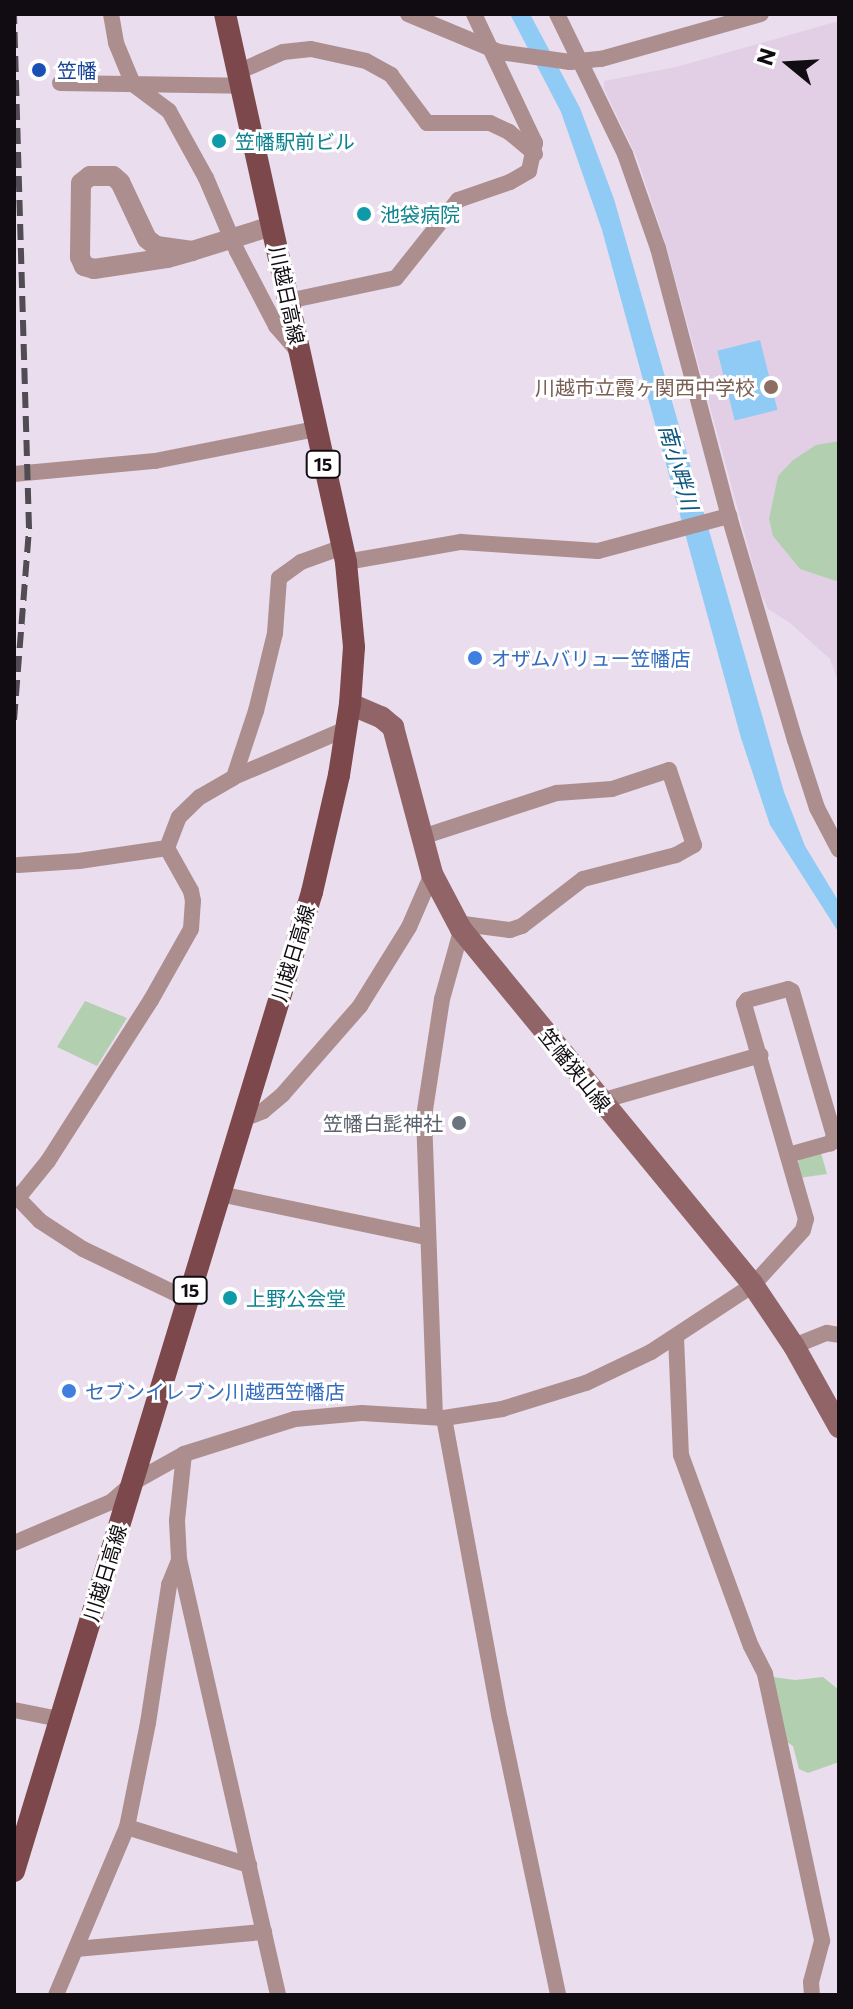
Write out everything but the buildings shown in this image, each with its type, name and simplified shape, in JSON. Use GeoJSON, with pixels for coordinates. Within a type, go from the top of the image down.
{"type":"FeatureCollection","features":[{"type":"Feature","properties":{"kind":"main road","name":"川越日高線"},"geometry":{"type":"LineString","coordinates":[[14,1871],[312,892],[350,704],[354,647],[344,554],[225,14]]}},
{"type":"Feature","properties":{"kind":"main road","name":"笠幡狭山線"},"geometry":{"type":"LineString","coordinates":[[350,704],[381,717],[393,727],[432,874],[461,929],[753,1285],[794,1346],[839,1427]]}},
{"type":"Feature","properties":{"kind":"street"},"geometry":{"type":"LineString","coordinates":[[111,14],[116,43],[133,84],[169,111],[206,178],[231,239],[276,326],[299,352]]}},
{"type":"Feature","properties":{"kind":"street"},"geometry":{"type":"LineString","coordinates":[[408,14],[495,50],[576,62],[761,14]]}},
{"type":"Feature","properties":{"kind":"street"},"geometry":{"type":"LineString","coordinates":[[288,301],[396,278],[458,200],[510,182],[529,171],[535,143],[495,50],[474,14]]}},
{"type":"Feature","properties":{"kind":"street"},"geometry":{"type":"LineString","coordinates":[[557,14],[576,62],[625,154],[658,248],[725,517],[817,808],[839,850]]}},
{"type":"Feature","properties":{"kind":"street"},"geometry":{"type":"LineString","coordinates":[[60,83],[133,84],[240,79],[283,52],[311,49],[366,61],[391,75],[427,123],[490,123],[509,132],[535,154]]}},
{"type":"Feature","properties":{"kind":"street"},"geometry":{"type":"LineString","coordinates":[[192,251],[156,246],[147,239],[120,182],[113,176],[90,176],[81,183],[80,257],[84,266],[101,269],[192,251],[272,226]]}},
{"type":"Feature","properties":{"kind":"street"},"geometry":{"type":"LineString","coordinates":[[14,474],[144,463],[315,429]]}},
{"type":"Feature","properties":{"kind":"street"},"geometry":{"type":"LineString","coordinates":[[234,777],[256,711],[275,633],[279,578],[301,562],[344,554],[461,542],[598,551],[725,517]]}},
{"type":"Feature","properties":{"kind":"street"},"geometry":{"type":"LineString","coordinates":[[167,848],[179,817],[200,797],[234,777],[346,729]]}},
{"type":"Feature","properties":{"kind":"street"},"geometry":{"type":"LineString","coordinates":[[422,837],[557,793],[612,789],[669,770],[692,835],[693,847],[583,879],[522,926],[510,930],[463,924],[442,999],[424,1117],[426,1237],[432,1264],[440,1418],[558,1995]]}},
{"type":"Feature","properties":{"kind":"street"},"geometry":{"type":"LineString","coordinates":[[18,865],[79,861],[167,848]]}},
{"type":"Feature","properties":{"kind":"street"},"geometry":{"type":"LineString","coordinates":[[167,848],[191,891],[191,929],[151,1000],[48,1161],[16,1196],[40,1221],[83,1249],[187,1299]]}},
{"type":"Feature","properties":{"kind":"street"},"geometry":{"type":"LineString","coordinates":[[241,1120],[263,1111],[283,1094],[360,1006],[409,927],[432,874]]}},
{"type":"Feature","properties":{"kind":"street"},"geometry":{"type":"LineString","coordinates":[[15,1547],[111,1502],[134,1482],[184,1454],[295,1419],[362,1413],[440,1418],[502,1409],[586,1383],[676,1337],[753,1285],[803,1230],[806,1219],[744,1004],[747,1000],[788,989],[792,991],[834,1136],[831,1143],[788,1155]]}},
{"type":"Feature","properties":{"kind":"street"},"geometry":{"type":"LineString","coordinates":[[601,1101],[760,1055]]}},
{"type":"Feature","properties":{"kind":"street"},"geometry":{"type":"LineString","coordinates":[[220,1194],[426,1237]]}},
{"type":"Feature","properties":{"kind":"street"},"geometry":{"type":"LineString","coordinates":[[794,1346],[827,1333],[839,1335]]}},
{"type":"Feature","properties":{"kind":"street"},"geometry":{"type":"LineString","coordinates":[[676,1337],[681,1455],[751,1646],[765,1674],[822,1941],[811,1982],[812,1995]]}},
{"type":"Feature","properties":{"kind":"street"},"geometry":{"type":"LineString","coordinates":[[184,1454],[177,1521],[179,1559],[278,1995]]}},
{"type":"Feature","properties":{"kind":"street"},"geometry":{"type":"LineString","coordinates":[[56,1995],[127,1827],[148,1723],[169,1585],[179,1559]]}},
{"type":"Feature","properties":{"kind":"street"},"geometry":{"type":"LineString","coordinates":[[14,1710],[59,1719]]}},
{"type":"Feature","properties":{"kind":"street"},"geometry":{"type":"LineString","coordinates":[[127,1827],[249,1865]]}},
{"type":"Feature","properties":{"kind":"street"},"geometry":{"type":"LineString","coordinates":[[76,1949],[264,1932]]}},
{"type":"Feature","properties":{"kind":"shaded area","name":"川越市立霞ヶ関西中学校"},"geometry":{"type":"Polygon","coordinates":[[[839,21],[837,678],[830,659],[790,623],[768,609],[760,591],[666,245],[637,158],[604,89],[604,81],[676,67],[839,21]]]}},
{"type":"Feature","properties":{"kind":"green space"},"geometry":{"type":"Polygon","coordinates":[[[839,441],[839,582],[800,569],[773,536],[769,519],[778,476],[793,460],[816,445],[839,441]]]}},
{"type":"Feature","properties":{"kind":"green space"},"geometry":{"type":"Polygon","coordinates":[[[85,1001],[127,1018],[97,1066],[57,1047],[85,1001]]]}},
{"type":"Feature","properties":{"kind":"green space"},"geometry":{"type":"Polygon","coordinates":[[[821,1153],[827,1174],[799,1178],[796,1167],[800,1158],[821,1153]]]}},
{"type":"Feature","properties":{"kind":"green space"},"geometry":{"type":"Polygon","coordinates":[[[773,1677],[795,1680],[823,1677],[839,1690],[839,1762],[808,1773],[799,1769],[793,1746],[787,1742],[773,1677]]]}},
{"type":"Feature","properties":{"kind":"water","name":"南小畔川"},"geometry":{"type":"Polygon","coordinates":[[[510,14],[530,14],[580,108],[614,199],[784,792],[805,846],[839,902],[839,933],[770,825],[741,738],[602,230],[561,112],[510,14]]]}},
{"type":"Feature","properties":{"kind":"water"},"geometry":{"type":"Polygon","coordinates":[[[760,340],[777,410],[735,421],[717,351],[760,340]]]}},
{"type":"Feature","properties":{"kind":"railway"},"geometry":{"type":"LineString","coordinates":[[14,14],[29,528],[14,720]]}},
{"type":"Feature","properties":{"kind":"place","name":"笠幡"},"geometry":{"type":"Point","coordinates":[39,70]}},
{"type":"Feature","properties":{"kind":"place","name":"笠幡駅前ビル"},"geometry":{"type":"Point","coordinates":[219,141]}},
{"type":"Feature","properties":{"kind":"place","name":"池袋病院"},"geometry":{"type":"Point","coordinates":[364,214]}},
{"type":"Feature","properties":{"kind":"place","name":"川越市立霞ヶ関西中学校"},"geometry":{"type":"Point","coordinates":[771,387]}},
{"type":"Feature","properties":{"kind":"place","name":"オザムバリュー笠幡店"},"geometry":{"type":"Point","coordinates":[475,658]}},
{"type":"Feature","properties":{"kind":"place","name":"笠幡白髭神社"},"geometry":{"type":"Point","coordinates":[459,1123]}},
{"type":"Feature","properties":{"kind":"place","name":"上野公会堂"},"geometry":{"type":"Point","coordinates":[230,1298]}},
{"type":"Feature","properties":{"kind":"place","name":"セブンイレブン川越西笠幡店"},"geometry":{"type":"Point","coordinates":[69,1391]}}]}
